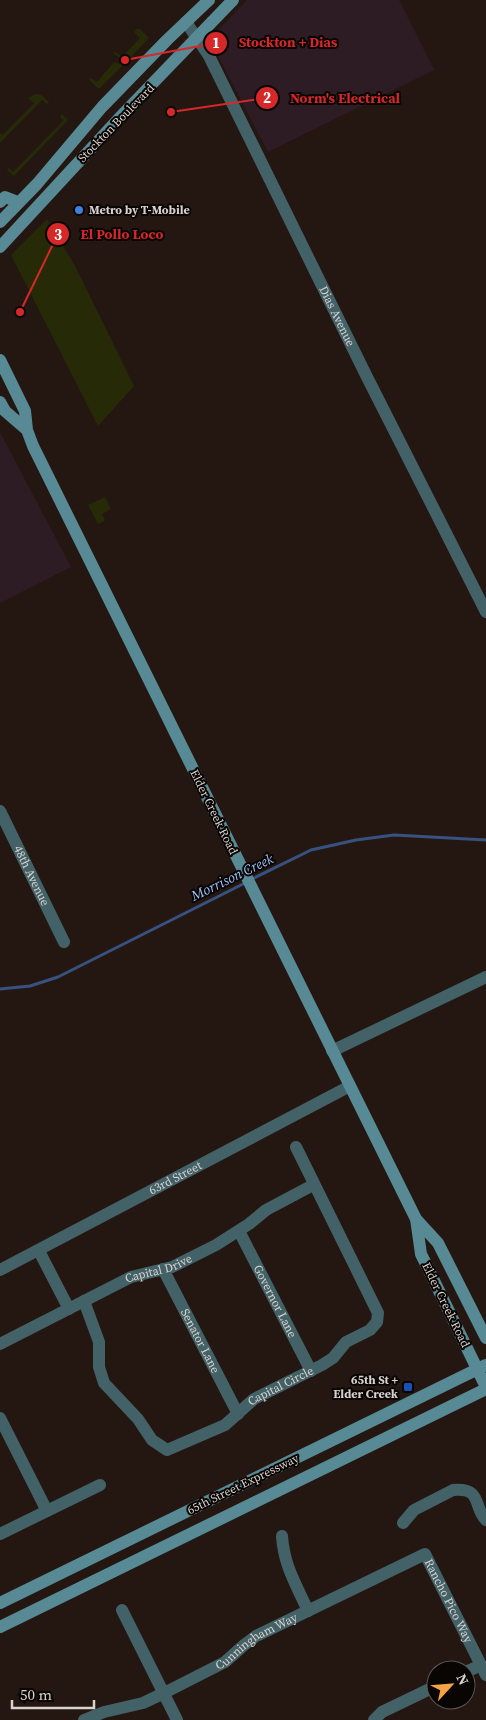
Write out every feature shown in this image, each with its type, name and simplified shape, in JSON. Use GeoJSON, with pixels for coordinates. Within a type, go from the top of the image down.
{"type":"FeatureCollection","features":[{"type":"Feature","properties":{"kind":"main road","name":"Stockton Boulevard"},"geometry":{"type":"LineString","coordinates":[[0,222],[36,184],[102,107],[209,0]]}},
{"type":"Feature","properties":{"kind":"main road","name":"Stockton Boulevard"},"geometry":{"type":"LineString","coordinates":[[0,247],[123,114],[233,0]]}},
{"type":"Feature","properties":{"kind":"main road"},"geometry":{"type":"LineString","coordinates":[[0,202],[5,198],[18,202]]}},
{"type":"Feature","properties":{"kind":"main road","name":"Elder Creek Road"},"geometry":{"type":"LineString","coordinates":[[0,360],[25,411],[26,430]]}},
{"type":"Feature","properties":{"kind":"main road","name":"Elder Creek Road"},"geometry":{"type":"LineString","coordinates":[[0,402],[5,411],[26,430],[258,903],[416,1219],[438,1243],[486,1338]]}},
{"type":"Feature","properties":{"kind":"main road","name":"Elder Creek Road"},"geometry":{"type":"LineString","coordinates":[[416,1219],[421,1254],[482,1367],[486,1388]]}},
{"type":"Feature","properties":{"kind":"main road","name":"65th Street Expressway"},"geometry":{"type":"LineString","coordinates":[[0,1604],[482,1367]]}},
{"type":"Feature","properties":{"kind":"main road","name":"65th Street Expressway"},"geometry":{"type":"LineString","coordinates":[[0,1627],[486,1388]]}},
{"type":"Feature","properties":{"kind":"street","name":"Dias Avenue"},"geometry":{"type":"LineString","coordinates":[[186,22],[213,65],[370,383],[486,612]]}},
{"type":"Feature","properties":{"kind":"street","name":"48th Avenue"},"geometry":{"type":"LineString","coordinates":[[0,811],[64,942]]}},
{"type":"Feature","properties":{"kind":"street"},"geometry":{"type":"LineString","coordinates":[[332,1051],[486,977]]}},
{"type":"Feature","properties":{"kind":"street","name":"63rd Street"},"geometry":{"type":"LineString","coordinates":[[0,1270],[350,1086]]}},
{"type":"Feature","properties":{"kind":"street","name":"Capital Circle"},"geometry":{"type":"LineString","coordinates":[[84,1301],[98,1342],[99,1367],[104,1383],[138,1419],[152,1440],[167,1450],[225,1425],[254,1399],[311,1372],[333,1358],[346,1342],[370,1330],[377,1322],[378,1313],[313,1185],[296,1147]]}},
{"type":"Feature","properties":{"kind":"street","name":"Capital Drive"},"geometry":{"type":"LineString","coordinates":[[0,1344],[131,1277],[172,1267],[216,1245],[249,1224],[266,1210],[313,1185]]}},
{"type":"Feature","properties":{"kind":"street","name":"Governor Lane"},"geometry":{"type":"LineString","coordinates":[[239,1231],[311,1372]]}},
{"type":"Feature","properties":{"kind":"street"},"geometry":{"type":"LineString","coordinates":[[39,1251],[69,1309]]}},
{"type":"Feature","properties":{"kind":"street","name":"Senator Lane"},"geometry":{"type":"LineString","coordinates":[[163,1269],[238,1414]]}},
{"type":"Feature","properties":{"kind":"street"},"geometry":{"type":"LineString","coordinates":[[0,1418],[47,1511]]}},
{"type":"Feature","properties":{"kind":"street"},"geometry":{"type":"LineString","coordinates":[[0,1534],[100,1485]]}},
{"type":"Feature","properties":{"kind":"street"},"geometry":{"type":"LineString","coordinates":[[403,1523],[414,1510],[453,1490],[460,1489],[474,1496],[481,1514],[486,1520]]}},
{"type":"Feature","properties":{"kind":"street"},"geometry":{"type":"LineString","coordinates":[[282,1536],[287,1567],[308,1610]]}},
{"type":"Feature","properties":{"kind":"street","name":"Cunningham Way"},"geometry":{"type":"LineString","coordinates":[[84,1720],[104,1712],[142,1703],[164,1694],[225,1662],[256,1636],[425,1554]]}},
{"type":"Feature","properties":{"kind":"street","name":"Rancho Pico Way"},"geometry":{"type":"LineString","coordinates":[[425,1554],[484,1670]]}},
{"type":"Feature","properties":{"kind":"street"},"geometry":{"type":"LineString","coordinates":[[122,1610],[177,1720]]}},
{"type":"Feature","properties":{"kind":"street"},"geometry":{"type":"LineString","coordinates":[[374,1720],[382,1712],[426,1691]]}},
{"type":"Feature","properties":{"kind":"shaded area"},"geometry":{"type":"Polygon","coordinates":[[[247,0],[399,0],[434,70],[268,152],[219,58],[213,41],[215,33],[247,0]]]}},
{"type":"Feature","properties":{"kind":"shaded area"},"geometry":{"type":"Polygon","coordinates":[[[0,432],[71,567],[0,603],[0,432]]]}},
{"type":"Feature","properties":{"kind":"green space"},"geometry":{"type":"Polygon","coordinates":[[[140,29],[149,38],[126,62],[113,53],[115,52],[122,57],[140,38],[134,32],[140,29]]]}},
{"type":"Feature","properties":{"kind":"green space"},"geometry":{"type":"Polygon","coordinates":[[[114,62],[123,65],[99,89],[89,80],[91,78],[97,82],[114,62]]]}},
{"type":"Feature","properties":{"kind":"green space"},"geometry":{"type":"Polygon","coordinates":[[[36,94],[41,95],[49,102],[47,104],[42,100],[0,143],[0,133],[3,135],[34,103],[28,98],[36,94]]]}},
{"type":"Feature","properties":{"kind":"green space"},"geometry":{"type":"Polygon","coordinates":[[[62,114],[68,120],[14,176],[7,170],[9,168],[13,172],[63,121],[60,117],[62,114]]]}},
{"type":"Feature","properties":{"kind":"green space"},"geometry":{"type":"Polygon","coordinates":[[[47,219],[75,266],[134,386],[98,426],[11,255],[47,219]]]}},
{"type":"Feature","properties":{"kind":"green space"},"geometry":{"type":"Polygon","coordinates":[[[105,497],[111,509],[102,514],[105,521],[98,524],[88,505],[105,497]]]}},
{"type":"Feature","properties":{"kind":"waterway","name":"Morrison Creek"},"geometry":{"type":"LineString","coordinates":[[250,880],[311,850],[356,840],[394,835],[486,840]]}},
{"type":"Feature","properties":{"kind":"waterway","name":"Morrison Creek"},"geometry":{"type":"LineString","coordinates":[[0,989],[30,986],[58,977],[245,883]]}},
{"type":"Feature","properties":{"kind":"place","name":"Stockton + Dias"},"geometry":{"type":"Point","coordinates":[125,60]}},
{"type":"Feature","properties":{"kind":"place","name":"Norm's Electrical"},"geometry":{"type":"Point","coordinates":[171,112]}},
{"type":"Feature","properties":{"kind":"place","name":"Metro by T-Mobile"},"geometry":{"type":"Point","coordinates":[79,210]}},
{"type":"Feature","properties":{"kind":"place","name":"El Pollo Loco"},"geometry":{"type":"Point","coordinates":[20,312]}},
{"type":"Feature","properties":{"kind":"place","name":"65th St + Elder Creek"},"geometry":{"type":"Point","coordinates":[408,1387]}}]}
